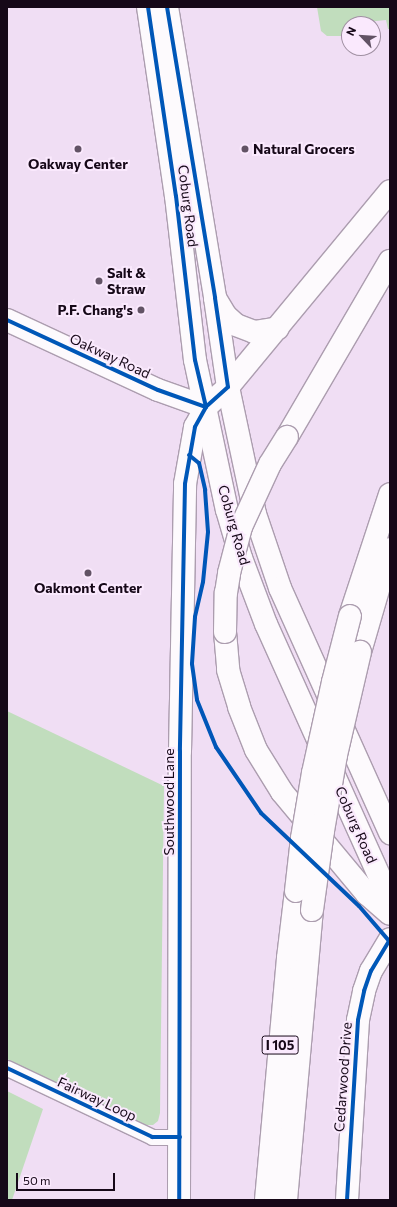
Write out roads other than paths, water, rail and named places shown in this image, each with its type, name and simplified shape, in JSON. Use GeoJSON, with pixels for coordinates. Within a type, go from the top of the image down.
{"type":"FeatureCollection","features":[{"type":"Feature","properties":{"kind":"main road","name":"Coburg Road"},"geometry":{"type":"LineString","coordinates":[[148,7],[176,196],[195,360],[227,510],[244,566],[266,624],[390,900]]}},
{"type":"Feature","properties":{"kind":"main road","name":"Coburg Road"},"geometry":{"type":"LineString","coordinates":[[167,7],[215,298],[228,388],[255,514],[280,588],[390,833]]}},
{"type":"Feature","properties":{"kind":"main road"},"geometry":{"type":"LineString","coordinates":[[206,407],[228,388],[390,190]]}},
{"type":"Feature","properties":{"kind":"main road"},"geometry":{"type":"LineString","coordinates":[[390,261],[267,471],[241,527],[233,552],[227,586],[225,632],[228,670],[239,707],[256,750],[282,792],[367,894],[390,914]]}},
{"type":"Feature","properties":{"kind":"main road"},"geometry":{"type":"LineString","coordinates":[[215,298],[226,316],[236,325],[254,332],[278,328]]}},
{"type":"Feature","properties":{"kind":"main road","name":"Oakway Road"},"geometry":{"type":"LineString","coordinates":[[7,320],[158,390],[206,407]]}},
{"type":"Feature","properties":{"kind":"main road","name":"Southwood Lane"},"geometry":{"type":"LineString","coordinates":[[179,1200],[180,750],[185,484],[195,427],[206,407]]}},
{"type":"Feature","properties":{"kind":"main road","name":"I 105"},"geometry":{"type":"LineString","coordinates":[[266,1200],[287,965],[302,838],[313,773],[331,689],[350,616],[390,494]]}},
{"type":"Feature","properties":{"kind":"main road","name":"I 105"},"geometry":{"type":"LineString","coordinates":[[286,1200],[312,910],[332,776],[360,652],[390,549]]}},
{"type":"Feature","properties":{"kind":"main road","name":"Cedarwood Drive"},"geometry":{"type":"LineString","coordinates":[[347,1200],[358,1020],[364,991],[371,971],[390,939]]}},
{"type":"Feature","properties":{"kind":"street","name":"Fairway Loop"},"geometry":{"type":"LineString","coordinates":[[7,1068],[152,1137],[180,1137]]}},
{"type":"Feature","properties":{"kind":"place","name":"Oakway Center"},"geometry":{"type":"Point","coordinates":[78,149]}},
{"type":"Feature","properties":{"kind":"place","name":"Natural Grocers"},"geometry":{"type":"Point","coordinates":[245,149]}},
{"type":"Feature","properties":{"kind":"place","name":"Salt & Straw"},"geometry":{"type":"Point","coordinates":[99,281]}},
{"type":"Feature","properties":{"kind":"place","name":"P.F. Chang's"},"geometry":{"type":"Point","coordinates":[141,310]}},
{"type":"Feature","properties":{"kind":"place","name":"Oakmont Center"},"geometry":{"type":"Point","coordinates":[88,573]}}]}
